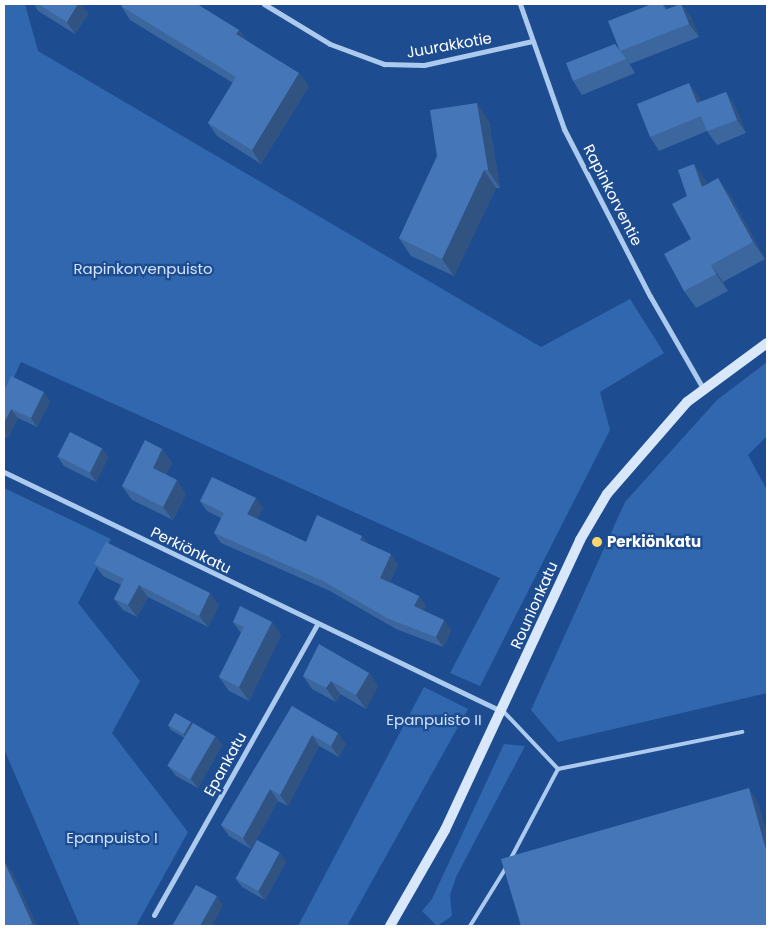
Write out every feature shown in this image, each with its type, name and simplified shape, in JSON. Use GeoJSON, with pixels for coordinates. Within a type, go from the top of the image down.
{"type":"FeatureCollection","features":[{"type":"Feature","properties":{"kind":"main road","name":"Rounionkatu"},"geometry":{"type":"LineString","coordinates":[[393,925],[504,712],[580,540],[607,494],[670,419],[703,388],[767,343]]}},
{"type":"Feature","properties":{"kind":"street","name":"Juurakkotie"},"geometry":{"type":"LineString","coordinates":[[264,4],[330,44],[384,64],[424,65],[532,41]]}},
{"type":"Feature","properties":{"kind":"street","name":"Rapinkorventie"},"geometry":{"type":"LineString","coordinates":[[520,4],[564,129],[703,388]]}},
{"type":"Feature","properties":{"kind":"street","name":"Perkiönkatu"},"geometry":{"type":"LineString","coordinates":[[4,472],[317,626],[504,712]]}},
{"type":"Feature","properties":{"kind":"street","name":"Epankatu"},"geometry":{"type":"LineString","coordinates":[[154,915],[317,626]]}},
{"type":"Feature","properties":{"kind":"lane"},"geometry":{"type":"LineString","coordinates":[[504,712],[558,769]]}},
{"type":"Feature","properties":{"kind":"lane"},"geometry":{"type":"LineString","coordinates":[[470,926],[558,769],[742,732]]}},
{"type":"Feature","properties":{"kind":"green space","name":"Rapinkorvenpuisto"},"geometry":{"type":"Polygon","coordinates":[[[4,4],[25,4],[38,51],[541,347],[630,299],[664,353],[600,392],[610,430],[480,686],[450,673],[500,578],[21,362],[4,399],[4,4]]]}},
{"type":"Feature","properties":{"kind":"green space"},"geometry":{"type":"Polygon","coordinates":[[[767,362],[767,436],[748,455],[767,490],[767,693],[558,742],[531,710],[625,502],[717,400],[767,362]]]}},
{"type":"Feature","properties":{"kind":"green space","name":"Epanpuisto I"},"geometry":{"type":"Polygon","coordinates":[[[4,488],[111,539],[78,603],[140,681],[112,733],[188,832],[136,926],[80,926],[4,749],[4,488]]]}},
{"type":"Feature","properties":{"kind":"green space","name":"Epanpuisto II"},"geometry":{"type":"Polygon","coordinates":[[[424,687],[468,709],[347,926],[298,926],[424,687]]]}},
{"type":"Feature","properties":{"kind":"green space"},"geometry":{"type":"Polygon","coordinates":[[[504,744],[525,746],[456,877],[450,895],[452,916],[437,926],[422,911],[432,899],[504,744]]]}},
{"type":"Feature","properties":{"kind":"building"},"geometry":{"type":"Polygon","coordinates":[[[38,4],[78,4],[67,22],[38,4]]]}},
{"type":"Feature","properties":{"kind":"building"},"geometry":{"type":"Polygon","coordinates":[[[123,4],[197,4],[239,30],[236,34],[299,73],[252,150],[208,123],[236,77],[121,6],[123,4]]]}},
{"type":"Feature","properties":{"kind":"building"},"geometry":{"type":"Polygon","coordinates":[[[652,4],[662,4],[665,10],[681,4],[689,24],[620,51],[608,21],[652,4]]]}},
{"type":"Feature","properties":{"kind":"building"},"geometry":{"type":"Polygon","coordinates":[[[615,44],[626,59],[573,81],[566,63],[615,44]]]}},
{"type":"Feature","properties":{"kind":"building"},"geometry":{"type":"Polygon","coordinates":[[[689,83],[697,103],[726,92],[737,120],[707,131],[701,116],[650,137],[637,104],[689,83]]]}},
{"type":"Feature","properties":{"kind":"building"},"geometry":{"type":"Polygon","coordinates":[[[477,103],[488,170],[484,170],[442,259],[399,238],[437,156],[430,110],[477,103]]]}},
{"type":"Feature","properties":{"kind":"building"},"geometry":{"type":"Polygon","coordinates":[[[694,164],[702,187],[718,178],[753,242],[711,265],[716,274],[684,291],[664,254],[691,239],[672,204],[687,196],[678,170],[694,164]]]}},
{"type":"Feature","properties":{"kind":"building"},"geometry":{"type":"Polygon","coordinates":[[[11,376],[44,392],[31,418],[11,409],[4,423],[4,391],[11,376]]]}},
{"type":"Feature","properties":{"kind":"building"},"geometry":{"type":"Polygon","coordinates":[[[70,432],[102,448],[90,472],[58,456],[70,432]]]}},
{"type":"Feature","properties":{"kind":"building"},"geometry":{"type":"Polygon","coordinates":[[[145,440],[162,449],[153,468],[177,480],[163,507],[122,486],[145,440]]]}},
{"type":"Feature","properties":{"kind":"building"},"geometry":{"type":"Polygon","coordinates":[[[212,477],[256,498],[247,514],[306,542],[317,515],[362,536],[360,540],[391,554],[380,578],[419,596],[414,606],[444,620],[436,637],[389,619],[323,581],[214,533],[224,513],[200,501],[212,477]]]}},
{"type":"Feature","properties":{"kind":"building"},"geometry":{"type":"Polygon","coordinates":[[[106,542],[210,593],[199,616],[139,585],[128,605],[114,599],[124,579],[94,564],[106,542]]]}},
{"type":"Feature","properties":{"kind":"building"},"geometry":{"type":"Polygon","coordinates":[[[240,606],[272,622],[239,687],[219,677],[244,627],[233,622],[240,606]]]}},
{"type":"Feature","properties":{"kind":"building"},"geometry":{"type":"Polygon","coordinates":[[[319,644],[369,673],[356,695],[331,681],[326,688],[303,676],[319,644]]]}},
{"type":"Feature","properties":{"kind":"building"},"geometry":{"type":"Polygon","coordinates":[[[292,706],[338,733],[331,746],[312,735],[280,795],[270,789],[243,838],[221,825],[292,706]]]}},
{"type":"Feature","properties":{"kind":"building"},"geometry":{"type":"Polygon","coordinates":[[[175,713],[191,722],[184,734],[168,725],[175,713]]]}},
{"type":"Feature","properties":{"kind":"building"},"geometry":{"type":"Polygon","coordinates":[[[193,723],[215,736],[190,779],[167,766],[193,723]]]}},
{"type":"Feature","properties":{"kind":"building"},"geometry":{"type":"Polygon","coordinates":[[[749,788],[767,853],[767,926],[521,926],[501,859],[749,788]]]}},
{"type":"Feature","properties":{"kind":"building"},"geometry":{"type":"Polygon","coordinates":[[[257,840],[280,853],[258,891],[236,878],[257,840]]]}},
{"type":"Feature","properties":{"kind":"building"},"geometry":{"type":"Polygon","coordinates":[[[4,861],[32,923],[26,926],[4,926],[4,861]]]}},
{"type":"Feature","properties":{"kind":"building"},"geometry":{"type":"Polygon","coordinates":[[[196,885],[217,896],[200,926],[172,926],[196,885]]]}},
{"type":"Feature","properties":{"kind":"place","name":"Perkiönkatu"},"geometry":{"type":"Point","coordinates":[597,542]}}]}
